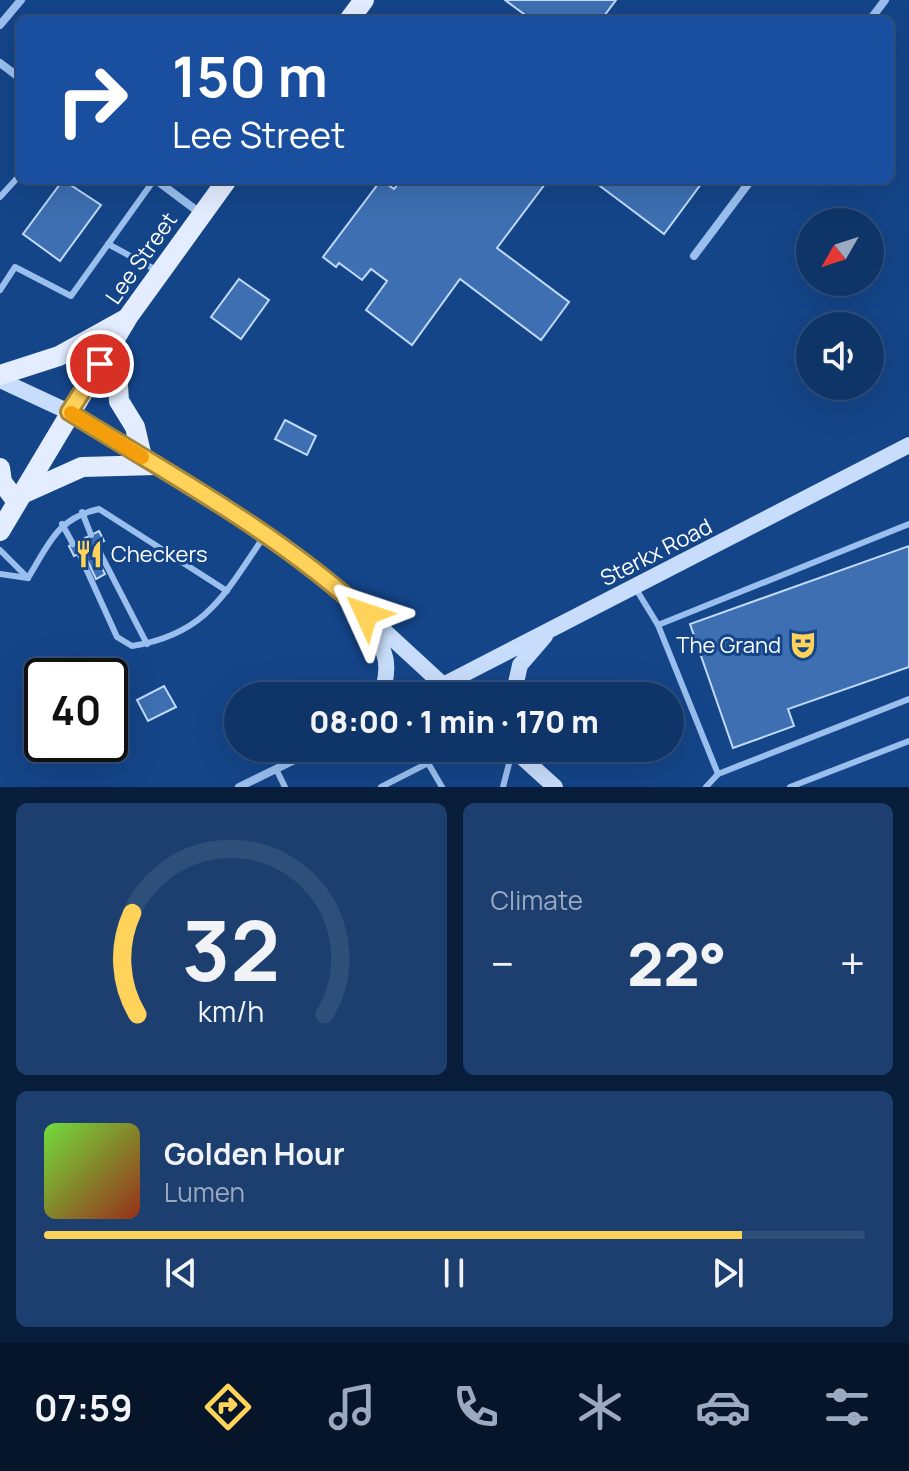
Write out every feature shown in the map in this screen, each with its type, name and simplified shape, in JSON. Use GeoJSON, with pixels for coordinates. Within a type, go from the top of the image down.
{"type":"FeatureCollection","features":[{"type":"Feature","properties":{"kind":"main road","name":"Lee Street"},"geometry":{"type":"LineString","coordinates":[[0,531],[128,317],[224,184]]}},
{"type":"Feature","properties":{"kind":"main road"},"geometry":{"type":"LineString","coordinates":[[0,377],[59,356],[128,317]]}},
{"type":"Feature","properties":{"kind":"main road"},"geometry":{"type":"LineString","coordinates":[[0,468],[2,482],[20,498],[82,467],[149,461],[135,427],[119,401],[115,339]]}},
{"type":"Feature","properties":{"kind":"street"},"geometry":{"type":"LineString","coordinates":[[0,25],[21,0]]}},
{"type":"Feature","properties":{"kind":"street"},"geometry":{"type":"LineString","coordinates":[[161,184],[202,214]]}},
{"type":"Feature","properties":{"kind":"street"},"geometry":{"type":"LineString","coordinates":[[694,256],[748,184]]}},
{"type":"Feature","properties":{"kind":"street"},"geometry":{"type":"LineString","coordinates":[[0,377],[69,412],[219,502],[341,591],[439,682]]}},
{"type":"Feature","properties":{"kind":"street","name":"Sterkx Road"},"geometry":{"type":"LineString","coordinates":[[464,682],[551,629],[909,445]]}},
{"type":"Feature","properties":{"kind":"street"},"geometry":{"type":"LineString","coordinates":[[366,614],[388,659],[386,682]]}},
{"type":"Feature","properties":{"kind":"street"},"geometry":{"type":"LineString","coordinates":[[516,682],[520,665],[551,629]]}},
{"type":"Feature","properties":{"kind":"street"},"geometry":{"type":"LineString","coordinates":[[239,787],[290,762]]}},
{"type":"Feature","properties":{"kind":"street"},"geometry":{"type":"LineString","coordinates":[[531,762],[547,785]]}},
{"type":"Feature","properties":{"kind":"lane"},"geometry":{"type":"LineString","coordinates":[[0,197],[16,179]]}},
{"type":"Feature","properties":{"kind":"lane"},"geometry":{"type":"LineString","coordinates":[[0,290],[15,267],[71,296],[152,184]]}},
{"type":"Feature","properties":{"kind":"lane"},"geometry":{"type":"LineString","coordinates":[[108,244],[159,272]]}},
{"type":"Feature","properties":{"kind":"lane"},"geometry":{"type":"LineString","coordinates":[[28,578],[62,524],[82,512],[99,509],[227,591]]}},
{"type":"Feature","properties":{"kind":"lane"},"geometry":{"type":"LineString","coordinates":[[82,512],[91,535]]}},
{"type":"Feature","properties":{"kind":"lane"},"geometry":{"type":"LineString","coordinates":[[62,524],[73,544]]}},
{"type":"Feature","properties":{"kind":"lane"},"geometry":{"type":"LineString","coordinates":[[658,625],[909,524]]}},
{"type":"Feature","properties":{"kind":"lane"},"geometry":{"type":"LineString","coordinates":[[79,553],[117,637],[132,646],[147,644],[197,624],[227,591],[265,535]]}},
{"type":"Feature","properties":{"kind":"lane"},"geometry":{"type":"LineString","coordinates":[[96,545],[147,644]]}},
{"type":"Feature","properties":{"kind":"lane"},"geometry":{"type":"LineString","coordinates":[[0,550],[28,578]]}},
{"type":"Feature","properties":{"kind":"lane"},"geometry":{"type":"LineString","coordinates":[[0,574],[28,578]]}},
{"type":"Feature","properties":{"kind":"lane"},"geometry":{"type":"LineString","coordinates":[[636,588],[658,625],[718,774]]}},
{"type":"Feature","properties":{"kind":"lane"},"geometry":{"type":"LineString","coordinates":[[706,787],[718,774],[909,699]]}},
{"type":"Feature","properties":{"kind":"lane"},"geometry":{"type":"LineString","coordinates":[[790,787],[909,741]]}},
{"type":"Feature","properties":{"kind":"lane"},"geometry":{"type":"LineString","coordinates":[[503,787],[509,762]]}},
{"type":"Feature","properties":{"kind":"lane"},"geometry":{"type":"LineString","coordinates":[[381,787],[428,763],[442,787]]}},
{"type":"Feature","properties":{"kind":"lane"},"geometry":{"type":"LineString","coordinates":[[276,769],[285,787]]}},
{"type":"Feature","properties":{"kind":"building"},"geometry":{"type":"Polygon","coordinates":[[[505,0],[616,0],[604,16],[527,16],[505,0]]]}},
{"type":"Feature","properties":{"kind":"building"},"geometry":{"type":"Polygon","coordinates":[[[60,184],[69,184],[101,205],[60,261],[23,234],[60,184]]]}},
{"type":"Feature","properties":{"kind":"building"},"geometry":{"type":"Polygon","coordinates":[[[378,184],[387,184],[394,189],[398,184],[545,184],[497,248],[569,302],[541,340],[460,279],[412,345],[366,310],[387,281],[371,269],[362,280],[339,263],[336,267],[323,257],[378,184]]]}},
{"type":"Feature","properties":{"kind":"building"},"geometry":{"type":"Polygon","coordinates":[[[597,184],[701,184],[664,234],[597,184]]]}},
{"type":"Feature","properties":{"kind":"building"},"geometry":{"type":"Polygon","coordinates":[[[239,279],[269,300],[241,339],[211,317],[239,279]]]}},
{"type":"Feature","properties":{"kind":"building"},"geometry":{"type":"Polygon","coordinates":[[[285,420],[316,436],[307,455],[275,439],[285,420]]]}},
{"type":"Feature","properties":{"kind":"building","name":"Checkers"},"geometry":{"type":"Polygon","coordinates":[[[99,531],[104,541],[91,547],[105,574],[96,579],[83,551],[74,556],[69,546],[99,531]]]}},
{"type":"Feature","properties":{"kind":"building","name":"The Grand"},"geometry":{"type":"Polygon","coordinates":[[[909,546],[909,667],[788,709],[794,726],[733,748],[690,624],[909,546]]]}},
{"type":"Feature","properties":{"kind":"building"},"geometry":{"type":"Polygon","coordinates":[[[164,686],[176,707],[148,721],[137,700],[164,686]]]}},
{"type":"Feature","properties":{"kind":"slow traffic"},"geometry":{"type":"LineString","coordinates":[[71,413],[142,457]]}},
{"type":"Feature","properties":{"kind":"place","name":"Checkers"},"geometry":{"type":"Point","coordinates":[89,554]}},
{"type":"Feature","properties":{"kind":"place","name":"The Grand"},"geometry":{"type":"Point","coordinates":[803,645]}},
{"type":"Feature","properties":{"kind":"route"},"geometry":{"type":"LineString","coordinates":[[100,364],[69,412],[219,502],[341,591],[366,614]]}}]}
